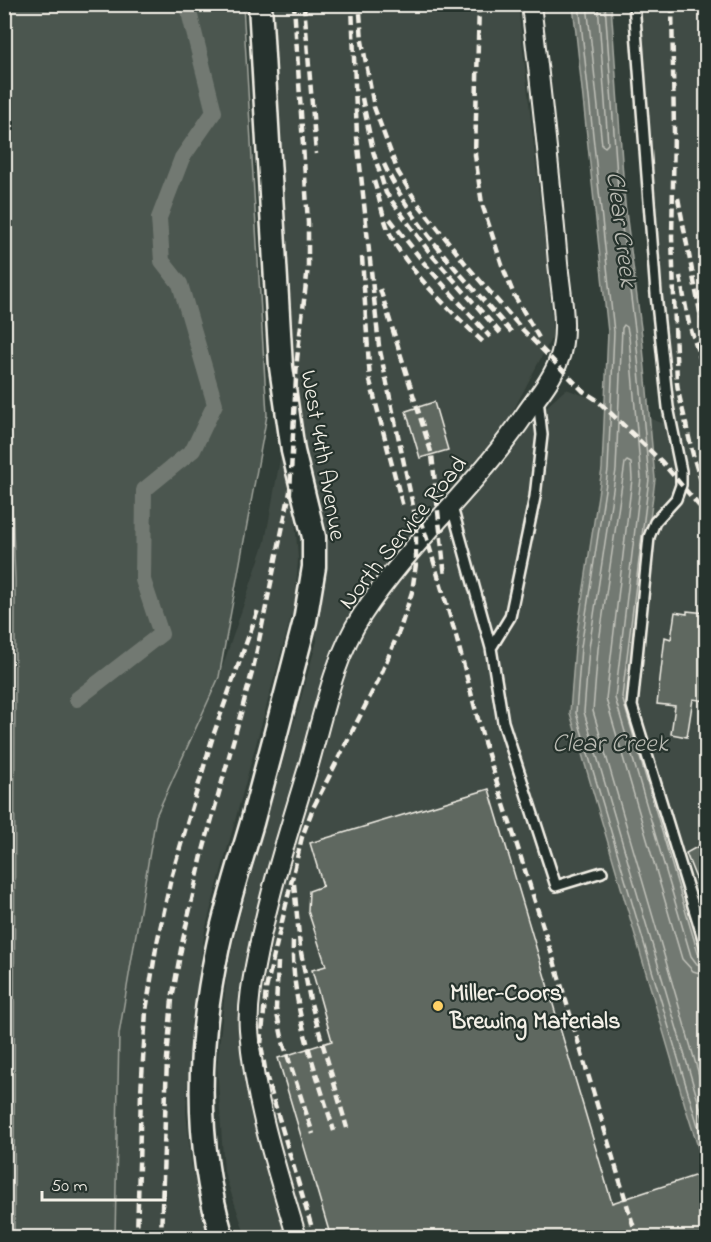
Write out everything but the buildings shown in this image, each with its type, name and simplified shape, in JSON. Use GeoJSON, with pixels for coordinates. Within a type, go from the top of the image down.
{"type":"FeatureCollection","features":[{"type":"Feature","properties":{"kind":"street","name":"West 44th Avenue"},"geometry":{"type":"LineString","coordinates":[[222,1238],[206,1168],[201,1129],[202,1045],[218,945],[306,621],[314,567],[314,537],[293,452],[281,367],[260,4]]}},
{"type":"Feature","properties":{"kind":"street","name":"North Service Road"},"geometry":{"type":"LineString","coordinates":[[297,1238],[276,1169],[256,1086],[248,1026],[252,978],[263,927],[342,652],[362,615],[518,426],[559,362],[563,336],[553,197],[531,4]]}},
{"type":"Feature","properties":{"kind":"lane"},"geometry":{"type":"LineString","coordinates":[[634,4],[656,294],[668,407],[681,471],[681,485],[676,499],[655,522],[649,537],[632,706],[706,948]]}},
{"type":"Feature","properties":{"kind":"lane"},"geometry":{"type":"LineString","coordinates":[[491,648],[510,617],[535,497],[543,435],[537,397]]}},
{"type":"Feature","properties":{"kind":"lane"},"geometry":{"type":"LineString","coordinates":[[452,507],[491,648],[503,722],[556,886],[602,872]]}},
{"type":"Feature","properties":{"kind":"shaded area"},"geometry":{"type":"Polygon","coordinates":[[[4,5],[243,5],[267,415],[219,677],[156,816],[119,1034],[115,1237],[14,1237],[15,580],[4,306],[4,5]]]}},
{"type":"Feature","properties":{"kind":"shaded area"},"geometry":{"type":"Polygon","coordinates":[[[264,5],[518,5],[553,335],[503,430],[413,529],[566,389],[662,423],[640,168],[632,5],[706,5],[706,1237],[246,1237],[224,1172],[217,1066],[228,965],[317,641],[303,461],[294,505],[298,559],[295,602],[205,930],[191,1025],[186,1112],[192,1169],[211,1237],[115,1238],[119,1034],[156,816],[219,677],[265,542],[290,404],[264,5]]]}},
{"type":"Feature","properties":{"kind":"water","name":"Clear Creek"},"geometry":{"type":"Polygon","coordinates":[[[573,5],[611,5],[625,204],[642,336],[655,479],[628,696],[706,961],[706,1172],[570,713],[575,647],[602,469],[608,332],[573,5]]]}},
{"type":"Feature","properties":{"kind":"waterway"},"geometry":{"type":"LineString","coordinates":[[77,699],[161,634],[143,580],[144,490],[193,450],[215,404],[180,284],[162,261],[159,218],[182,158],[214,112],[187,4]]}},
{"type":"Feature","properties":{"kind":"railway"},"geometry":{"type":"LineString","coordinates":[[161,1238],[167,1059],[172,999],[203,851],[253,669],[290,492],[297,359],[308,267],[308,223],[294,4]]}},
{"type":"Feature","properties":{"kind":"railway"},"geometry":{"type":"LineString","coordinates":[[304,4],[316,154]]}},
{"type":"Feature","properties":{"kind":"railway"},"geometry":{"type":"LineString","coordinates":[[315,1238],[266,1075],[261,1045],[266,989],[302,837],[313,808],[379,679],[400,629],[412,592],[416,564],[416,520],[379,346],[357,137],[352,4]]}},
{"type":"Feature","properties":{"kind":"railway"},"geometry":{"type":"LineString","coordinates":[[479,4],[475,155],[482,204],[514,295],[539,338]]}},
{"type":"Feature","properties":{"kind":"railway"},"geometry":{"type":"LineString","coordinates":[[672,4],[674,132],[672,237],[677,383],[695,461],[706,491]]}},
{"type":"Feature","properties":{"kind":"railway"},"geometry":{"type":"LineString","coordinates":[[360,13],[362,41],[374,107],[398,172],[416,201],[469,268],[522,329],[583,391],[597,400],[662,462],[706,514]]}},
{"type":"Feature","properties":{"kind":"railway"},"geometry":{"type":"LineString","coordinates":[[362,98],[373,151],[386,193],[430,253],[503,336]]}},
{"type":"Feature","properties":{"kind":"railway"},"geometry":{"type":"LineString","coordinates":[[384,164],[396,188],[426,232],[512,333]]}},
{"type":"Feature","properties":{"kind":"railway"},"geometry":{"type":"LineString","coordinates":[[374,181],[386,224],[409,265],[433,293],[483,342]]}},
{"type":"Feature","properties":{"kind":"railway"},"geometry":{"type":"LineString","coordinates":[[678,198],[706,332]]}},
{"type":"Feature","properties":{"kind":"railway"},"geometry":{"type":"LineString","coordinates":[[390,219],[424,263],[490,337]]}},
{"type":"Feature","properties":{"kind":"railway"},"geometry":{"type":"LineString","coordinates":[[362,257],[370,381],[403,507]]}},
{"type":"Feature","properties":{"kind":"railway"},"geometry":{"type":"LineString","coordinates":[[680,276],[689,324],[706,376]]}},
{"type":"Feature","properties":{"kind":"railway"},"geometry":{"type":"LineString","coordinates":[[380,289],[432,455],[445,577]]}},
{"type":"Feature","properties":{"kind":"railway"},"geometry":{"type":"LineString","coordinates":[[421,519],[456,636],[484,742],[554,961],[637,1238]]}},
{"type":"Feature","properties":{"kind":"railway"},"geometry":{"type":"LineString","coordinates":[[137,1238],[146,1011],[156,948],[171,878],[213,736],[258,610]]}},
{"type":"Feature","properties":{"kind":"railway"},"geometry":{"type":"LineString","coordinates":[[294,884],[300,947],[310,1000],[347,1128]]}},
{"type":"Feature","properties":{"kind":"railway"},"geometry":{"type":"LineString","coordinates":[[293,941],[293,966],[300,1014],[334,1131]]}},
{"type":"Feature","properties":{"kind":"railway"},"geometry":{"type":"LineString","coordinates":[[278,962],[276,1009],[283,1042],[313,1134]]}},
{"type":"Feature","properties":{"kind":"place","name":"Miller-Coors Brewing Materials"},"geometry":{"type":"Point","coordinates":[438,1006]}}]}
